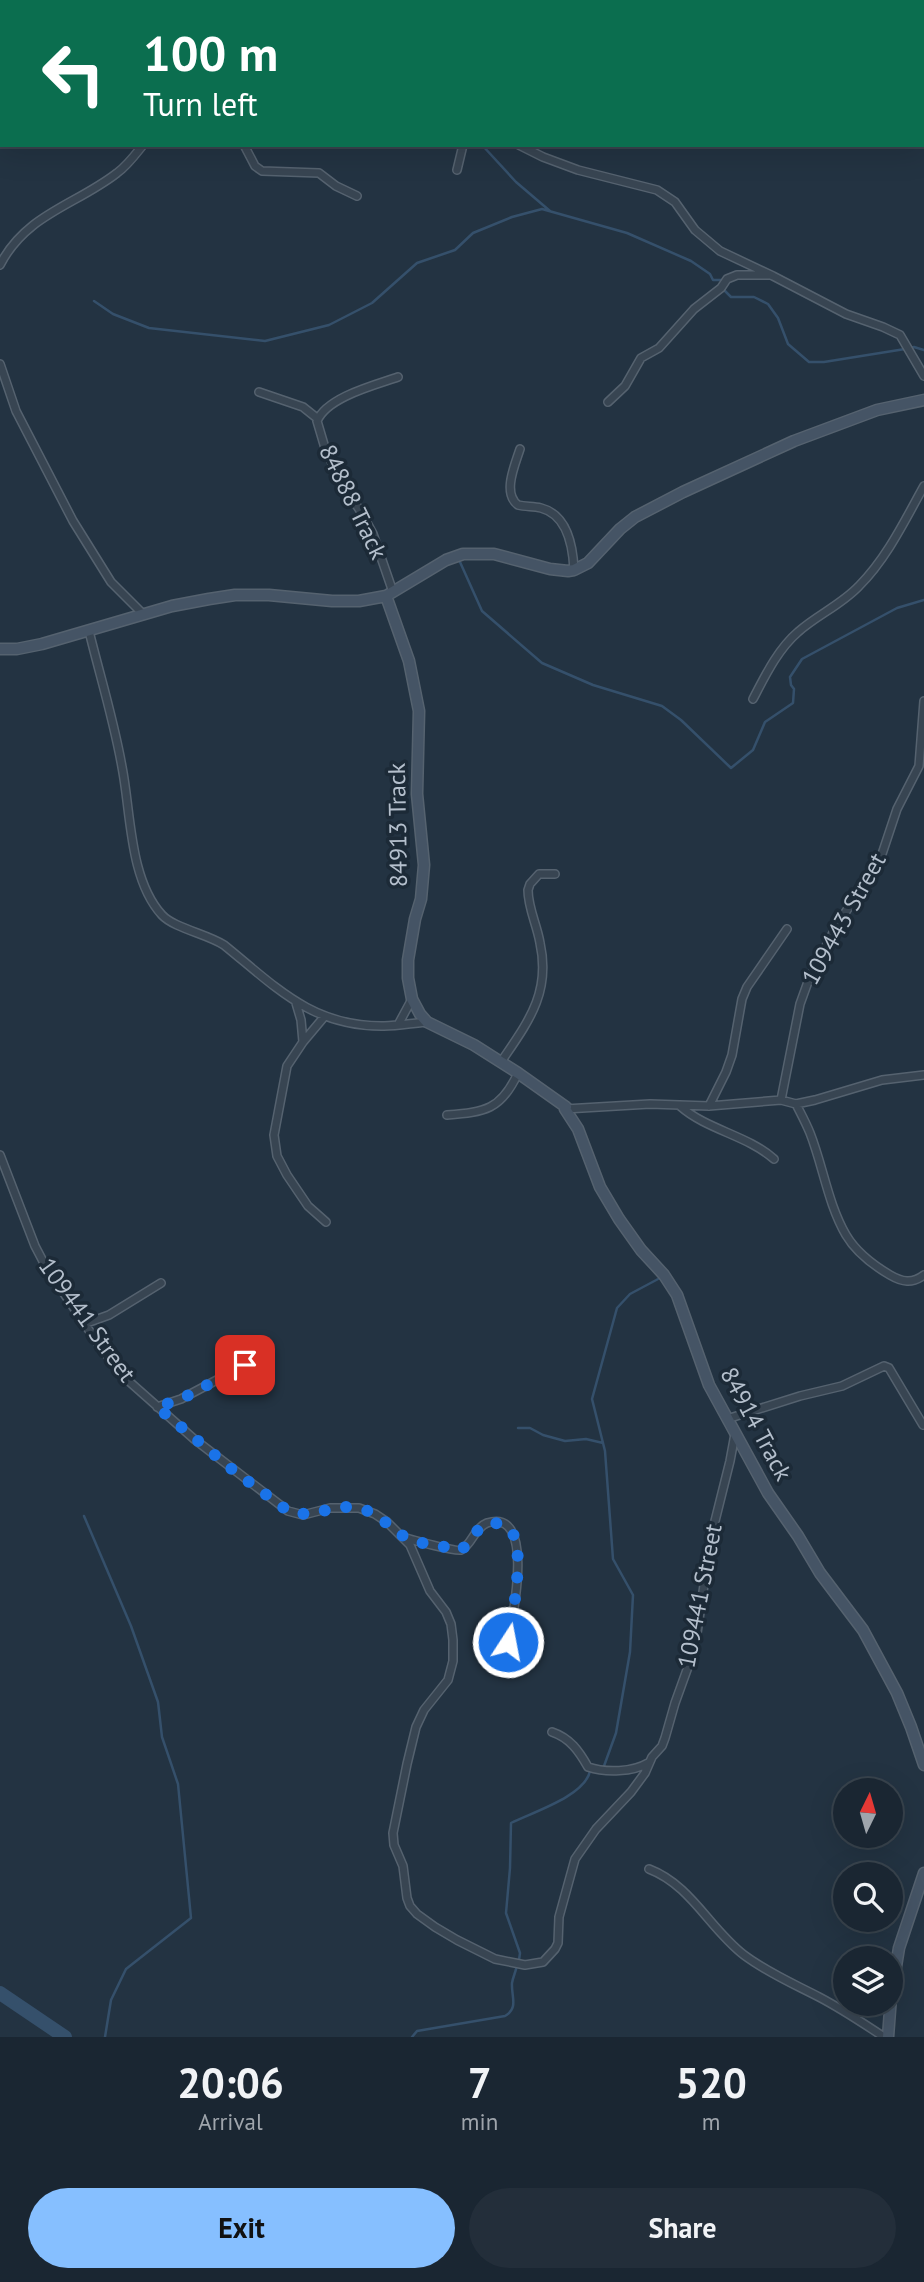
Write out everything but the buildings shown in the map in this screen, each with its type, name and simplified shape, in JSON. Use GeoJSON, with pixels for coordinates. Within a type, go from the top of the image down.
{"type":"FeatureCollection","features":[{"type":"Feature","properties":{"kind":"street"},"geometry":{"type":"LineString","coordinates":[[1,260],[31,227],[120,171],[140,147]]}},
{"type":"Feature","properties":{"kind":"street"},"geometry":{"type":"LineString","coordinates":[[245,147],[262,171],[318,173],[357,196]]}},
{"type":"Feature","properties":{"kind":"street"},"geometry":{"type":"LineString","coordinates":[[457,170],[463,147]]}},
{"type":"Feature","properties":{"kind":"street"},"geometry":{"type":"LineString","coordinates":[[523,147],[579,170],[657,190],[675,202],[709,245],[846,314],[900,335],[924,376]]}},
{"type":"Feature","properties":{"kind":"street"},"geometry":{"type":"LineString","coordinates":[[608,402],[625,386],[641,358],[665,342],[694,309],[721,288],[727,279],[737,275],[774,276]]}},
{"type":"Feature","properties":{"kind":"street"},"geometry":{"type":"LineString","coordinates":[[0,364],[16,411],[85,542],[111,582],[144,614]]}},
{"type":"Feature","properties":{"kind":"street","name":"84888 Track"},"geometry":{"type":"LineString","coordinates":[[390,594],[381,554],[373,534],[347,493],[325,449],[318,419],[322,411],[332,404],[398,377]]}},
{"type":"Feature","properties":{"kind":"street"},"geometry":{"type":"LineString","coordinates":[[259,392],[303,407],[318,419]]}},
{"type":"Feature","properties":{"kind":"street"},"geometry":{"type":"LineString","coordinates":[[0,649],[17,649],[89,631],[183,603],[235,595],[359,601],[390,594],[446,560],[463,554],[494,554],[550,569],[574,570],[588,563],[635,517],[683,492],[794,441],[877,410],[924,400]]}},
{"type":"Feature","properties":{"kind":"street"},"geometry":{"type":"LineString","coordinates":[[520,449],[511,484],[511,498],[518,505],[549,511],[564,526],[571,541],[574,570]]}},
{"type":"Feature","properties":{"kind":"street"},"geometry":{"type":"LineString","coordinates":[[753,699],[768,670],[793,638],[859,587],[885,555],[924,486]]}},
{"type":"Feature","properties":{"kind":"street","name":"84913 Track"},"geometry":{"type":"LineString","coordinates":[[390,594],[411,668],[419,711],[417,794],[424,872],[408,960],[408,978],[412,999],[427,1022]]}},
{"type":"Feature","properties":{"kind":"street"},"geometry":{"type":"LineString","coordinates":[[89,631],[122,768],[132,844],[139,870],[155,904],[167,920],[212,937],[296,1003],[324,1017],[359,1024],[383,1027],[427,1022],[474,1045],[562,1105],[709,1106],[781,1100],[796,1104],[882,1080],[924,1075]]}},
{"type":"Feature","properties":{"kind":"street","name":"109443 Street"},"geometry":{"type":"LineString","coordinates":[[781,1100],[800,1004],[809,979],[837,925],[880,860],[897,809],[920,772],[924,701]]}},
{"type":"Feature","properties":{"kind":"street"},"geometry":{"type":"LineString","coordinates":[[501,1062],[538,1000],[544,976],[542,952],[528,890],[539,874],[555,874]]}},
{"type":"Feature","properties":{"kind":"street"},"geometry":{"type":"LineString","coordinates":[[709,1106],[732,1055],[747,987],[787,929]]}},
{"type":"Feature","properties":{"kind":"street"},"geometry":{"type":"LineString","coordinates":[[398,1025],[412,999]]}},
{"type":"Feature","properties":{"kind":"street"},"geometry":{"type":"LineString","coordinates":[[296,1003],[303,1042]]}},
{"type":"Feature","properties":{"kind":"street"},"geometry":{"type":"LineString","coordinates":[[324,1017],[290,1059],[275,1123],[274,1143],[277,1156],[299,1194],[326,1222]]}},
{"type":"Feature","properties":{"kind":"street"},"geometry":{"type":"LineString","coordinates":[[447,1115],[487,1110],[510,1090],[518,1073]]}},
{"type":"Feature","properties":{"kind":"street"},"geometry":{"type":"LineString","coordinates":[[796,1104],[810,1133],[838,1216],[854,1246],[869,1261],[901,1280],[917,1281],[924,1275]]}},
{"type":"Feature","properties":{"kind":"street","name":"84914 Track"},"geometry":{"type":"LineString","coordinates":[[562,1105],[578,1129],[600,1187],[619,1219],[677,1295],[709,1385],[768,1493],[820,1573],[863,1630],[897,1693],[924,1765]]}},
{"type":"Feature","properties":{"kind":"street"},"geometry":{"type":"LineString","coordinates":[[680,1105],[693,1117],[747,1141],[774,1159]]}},
{"type":"Feature","properties":{"kind":"street","name":"109441 Street"},"geometry":{"type":"LineString","coordinates":[[0,1156],[35,1246],[46,1267],[122,1376],[223,1462],[288,1511],[303,1515],[330,1508],[359,1508],[375,1514],[404,1537],[415,1554],[430,1591],[451,1623],[453,1661],[448,1680],[424,1710],[416,1727],[393,1833],[394,1845],[403,1866],[407,1898],[417,1914],[457,1940],[495,1959],[525,1965],[543,1962],[555,1949],[558,1943],[559,1917],[575,1859],[596,1829],[631,1792],[645,1773],[652,1757],[662,1746],[697,1633],[711,1538],[735,1433]]}},
{"type":"Feature","properties":{"kind":"street"},"geometry":{"type":"LineString","coordinates":[[84,1324],[109,1315],[161,1283]]}},
{"type":"Feature","properties":{"kind":"street"},"geometry":{"type":"LineString","coordinates":[[157,1407],[181,1399],[245,1365]]}},
{"type":"Feature","properties":{"kind":"street"},"geometry":{"type":"LineString","coordinates":[[727,1419],[842,1386],[884,1366],[889,1368],[923,1425]]}},
{"type":"Feature","properties":{"kind":"street"},"geometry":{"type":"LineString","coordinates":[[404,1537],[418,1543],[459,1551],[463,1550],[485,1524],[499,1523],[511,1530],[518,1556],[515,1601],[508,1642]]}},
{"type":"Feature","properties":{"kind":"street"},"geometry":{"type":"LineString","coordinates":[[552,1731],[567,1738],[589,1768],[599,1771],[637,1768],[647,1765],[652,1757]]}},
{"type":"Feature","properties":{"kind":"street"},"geometry":{"type":"LineString","coordinates":[[649,1869],[661,1873],[689,1895],[720,1934],[755,1963],[886,2037],[899,1948],[924,1873]]}},
{"type":"Feature","properties":{"kind":"waterway"},"geometry":{"type":"LineString","coordinates":[[484,147],[516,182],[550,211]]}},
{"type":"Feature","properties":{"kind":"waterway"},"geometry":{"type":"LineString","coordinates":[[94,301],[113,314],[149,328],[265,341],[329,325],[372,303],[417,263],[455,250],[473,233],[512,217],[542,209],[627,233],[691,261],[710,274],[713,280],[721,280]]}},
{"type":"Feature","properties":{"kind":"waterway"},"geometry":{"type":"LineString","coordinates":[[724,290],[731,297],[754,297],[768,304],[778,318],[788,344],[809,362],[905,349]]}},
{"type":"Feature","properties":{"kind":"waterway"},"geometry":{"type":"LineString","coordinates":[[909,348],[924,350]]}},
{"type":"Feature","properties":{"kind":"waterway"},"geometry":{"type":"LineString","coordinates":[[460,562],[482,611],[542,663],[593,685],[662,706],[681,720],[731,768],[753,750],[765,722],[793,703],[794,689],[790,677],[802,659],[897,608],[924,600]]}},
{"type":"Feature","properties":{"kind":"waterway"},"geometry":{"type":"LineString","coordinates":[[604,1766],[616,1733],[630,1652],[633,1595],[613,1559],[605,1451],[592,1399],[617,1308],[630,1294],[660,1278]]}},
{"type":"Feature","properties":{"kind":"waterway"},"geometry":{"type":"LineString","coordinates":[[518,1428],[530,1428],[565,1441],[586,1439],[603,1443]]}},
{"type":"Feature","properties":{"kind":"waterway"},"geometry":{"type":"LineString","coordinates":[[84,1516],[131,1626],[158,1702],[162,1737],[178,1784],[191,1918],[126,1969],[111,2000],[105,2037]]}},
{"type":"Feature","properties":{"kind":"waterway"},"geometry":{"type":"LineString","coordinates":[[519,1960],[520,1953],[506,1913],[511,1823],[569,1796],[586,1780],[590,1771]]}},
{"type":"Feature","properties":{"kind":"waterway"},"geometry":{"type":"LineString","coordinates":[[412,2037],[417,2031],[505,2016],[513,2005],[512,1983],[517,1965]]}},
{"type":"Feature","properties":{"kind":"waterway"},"geometry":{"type":"LineString","coordinates":[[0,1993],[65,2037]]}},
{"type":"Feature","properties":{"kind":"route"},"geometry":{"type":"LineString","coordinates":[[245,1365],[181,1399],[157,1407],[233,1470],[288,1511],[296,1514],[311,1514],[345,1506],[359,1508],[387,1521],[404,1537],[418,1543],[456,1551],[463,1550],[485,1524],[504,1525],[515,1537],[518,1556],[515,1601],[508,1642]]}}]}
